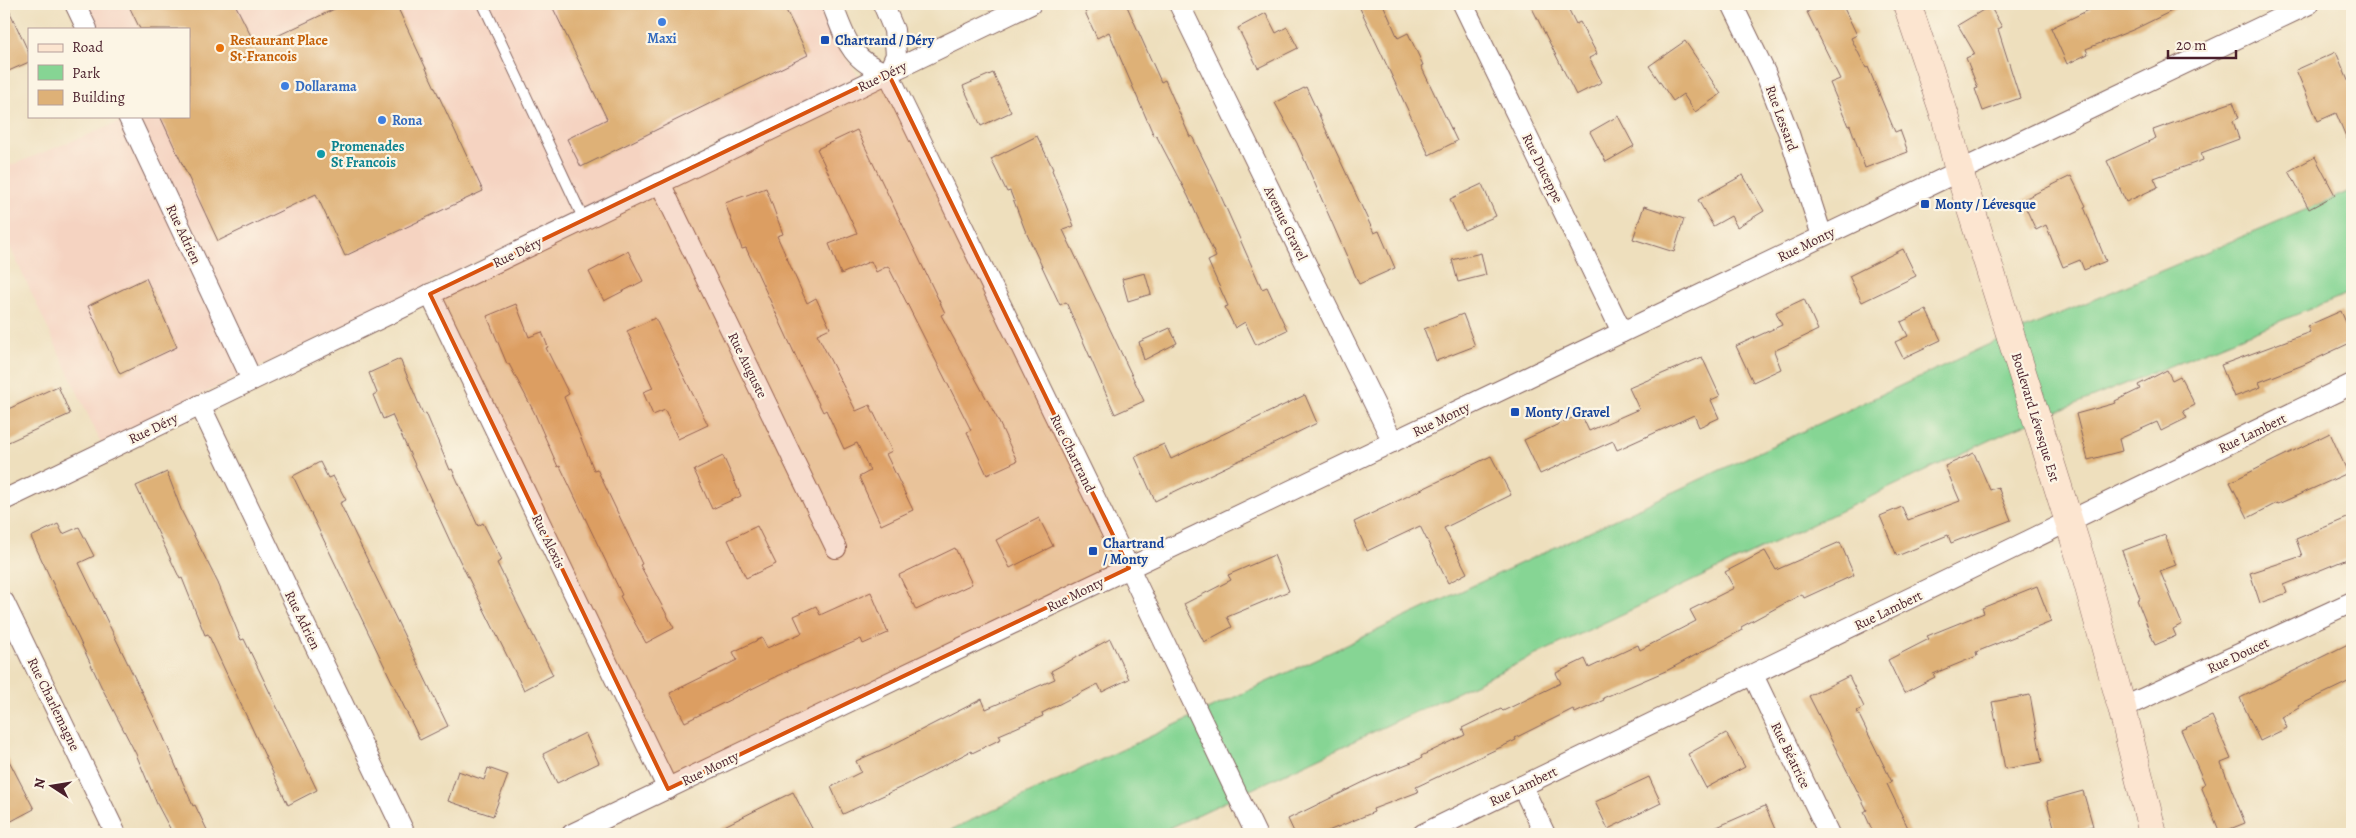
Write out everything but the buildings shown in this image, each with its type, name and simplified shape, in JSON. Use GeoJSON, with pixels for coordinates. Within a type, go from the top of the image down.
{"type":"FeatureCollection","features":[{"type":"Feature","properties":{"kind":"street"},"geometry":{"type":"LineString","coordinates":[[75,4],[87,28]]}},
{"type":"Feature","properties":{"kind":"street"},"geometry":{"type":"LineString","coordinates":[[832,4],[849,46],[858,58],[872,68],[888,73],[896,55],[894,30],[883,4]]}},
{"type":"Feature","properties":{"kind":"street","name":"Rue Déry"},"geometry":{"type":"LineString","coordinates":[[4,500],[1031,4]]}},
{"type":"Feature","properties":{"kind":"street","name":"Avenue Gravel"},"geometry":{"type":"LineString","coordinates":[[1179,4],[1393,442]]}},
{"type":"Feature","properties":{"kind":"street","name":"Rue Duceppe"},"geometry":{"type":"LineString","coordinates":[[1463,4],[1622,332]]}},
{"type":"Feature","properties":{"kind":"street","name":"Rue Lessard"},"geometry":{"type":"LineString","coordinates":[[1732,4],[1766,72],[1789,134],[1822,236]]}},
{"type":"Feature","properties":{"kind":"street","name":"Boulevard Lévesque Est"},"geometry":{"type":"LineString","coordinates":[[1907,4],[1946,119],[1959,171],[2069,522],[2122,708],[2153,834]]}},
{"type":"Feature","properties":{"kind":"street","name":"Rue Monty"},"geometry":{"type":"LineString","coordinates":[[572,834],[2309,4]]}},
{"type":"Feature","properties":{"kind":"street","name":"Rue Chartrand"},"geometry":{"type":"LineString","coordinates":[[888,73],[1256,834]]}},
{"type":"Feature","properties":{"kind":"street","name":"Rue Adrien"},"geometry":{"type":"LineString","coordinates":[[129,118],[252,380]]}},
{"type":"Feature","properties":{"kind":"street","name":"Rue Auguste"},"geometry":{"type":"LineString","coordinates":[[660,183],[836,548]]}},
{"type":"Feature","properties":{"kind":"street","name":"Rue Alexis"},"geometry":{"type":"LineString","coordinates":[[430,294],[668,789]]}},
{"type":"Feature","properties":{"kind":"street","name":"Rue Lambert"},"geometry":{"type":"LineString","coordinates":[[1423,834],[2352,384]]}},
{"type":"Feature","properties":{"kind":"street","name":"Rue Adrien"},"geometry":{"type":"LineString","coordinates":[[200,405],[405,834]]}},
{"type":"Feature","properties":{"kind":"street","name":"Rue Charlemagne"},"geometry":{"type":"LineString","coordinates":[[4,602],[116,834]]}},
{"type":"Feature","properties":{"kind":"street","name":"Rue Doucet"},"geometry":{"type":"LineString","coordinates":[[2122,708],[2352,602]]}},
{"type":"Feature","properties":{"kind":"street","name":"Rue Béatrice"},"geometry":{"type":"LineString","coordinates":[[1753,675],[1830,834]]}},
{"type":"Feature","properties":{"kind":"street"},"geometry":{"type":"LineString","coordinates":[[1522,786],[1545,834]]}},
{"type":"Feature","properties":{"kind":"lane"},"geometry":{"type":"LineString","coordinates":[[483,4],[584,220]]}},
{"type":"Feature","properties":{"kind":"highlighted area"},"geometry":{"type":"Polygon","coordinates":[[[888,73],[1129,568],[668,789],[430,294],[888,73]]]}},
{"type":"Feature","properties":{"kind":"shaded area"},"geometry":{"type":"Polygon","coordinates":[[[71,4],[818,4],[834,40],[859,77],[101,443],[4,234],[4,168],[125,120],[124,118],[190,118],[190,28],[82,28],[71,4]]]}},
{"type":"Feature","properties":{"kind":"green space"},"geometry":{"type":"Polygon","coordinates":[[[2352,190],[2352,292],[2014,429],[1157,834],[942,834],[1996,341],[2352,190]]]}},
{"type":"Feature","properties":{"kind":"place","name":"Maxi"},"geometry":{"type":"Point","coordinates":[662,22]}},
{"type":"Feature","properties":{"kind":"place","name":"Chartrand / Déry"},"geometry":{"type":"Point","coordinates":[825,40]}},
{"type":"Feature","properties":{"kind":"place","name":"Restaurant Place St-Francois"},"geometry":{"type":"Point","coordinates":[220,48]}},
{"type":"Feature","properties":{"kind":"place","name":"Dollarama"},"geometry":{"type":"Point","coordinates":[285,86]}},
{"type":"Feature","properties":{"kind":"place","name":"Rona"},"geometry":{"type":"Point","coordinates":[382,120]}},
{"type":"Feature","properties":{"kind":"place","name":"Promenades St Francois"},"geometry":{"type":"Point","coordinates":[321,154]}},
{"type":"Feature","properties":{"kind":"place","name":"Monty / Lévesque"},"geometry":{"type":"Point","coordinates":[1925,204]}},
{"type":"Feature","properties":{"kind":"place","name":"Monty / Gravel"},"geometry":{"type":"Point","coordinates":[1515,412]}},
{"type":"Feature","properties":{"kind":"place","name":"Chartrand / Monty"},"geometry":{"type":"Point","coordinates":[1093,551]}}]}
